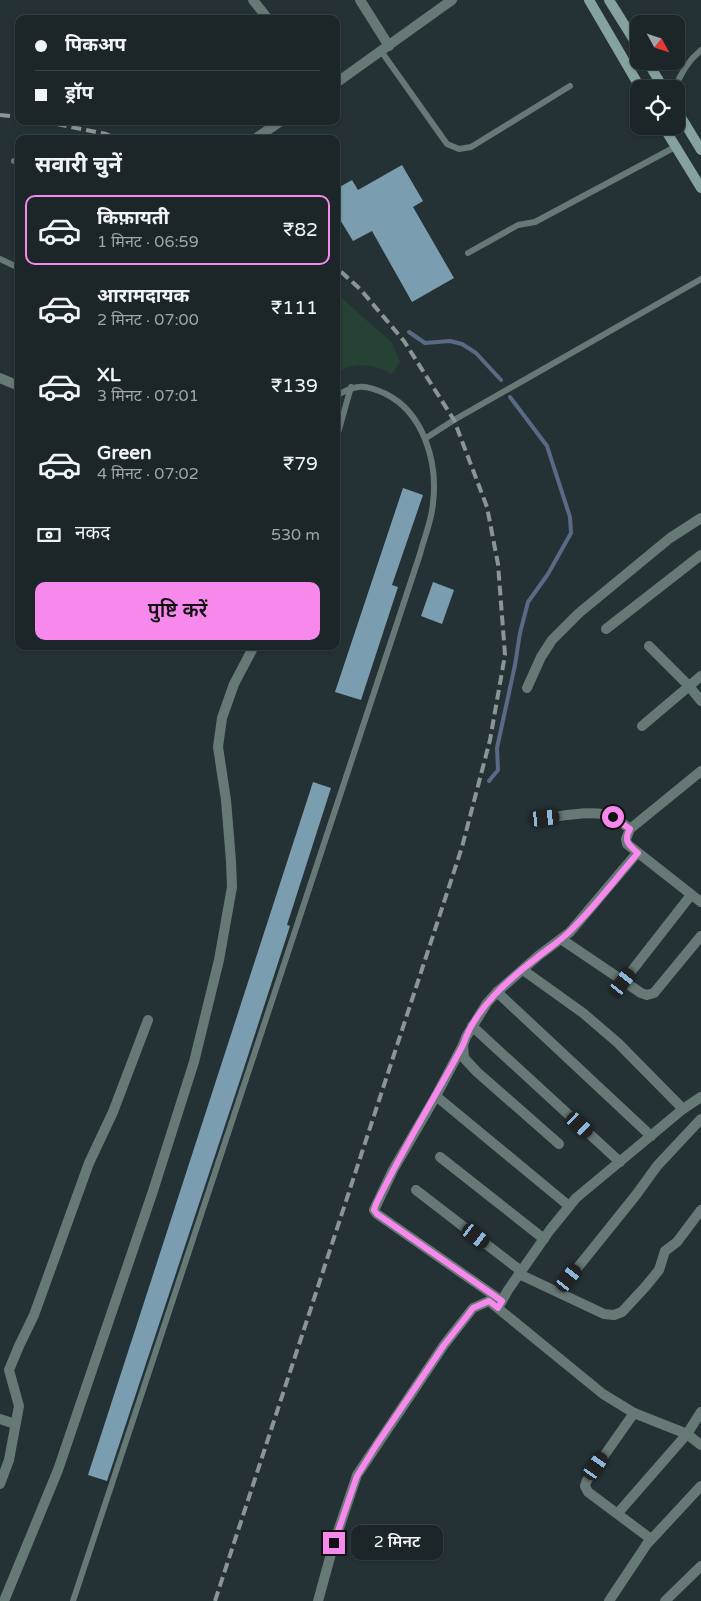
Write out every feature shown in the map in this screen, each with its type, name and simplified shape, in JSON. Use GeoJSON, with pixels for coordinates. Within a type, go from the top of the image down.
{"type":"FeatureCollection","features":[{"type":"Feature","properties":{"kind":"main road"},"geometry":{"type":"LineString","coordinates":[[589,0],[636,80]]}},
{"type":"Feature","properties":{"kind":"main road"},"geometry":{"type":"LineString","coordinates":[[609,0],[630,34]]}},
{"type":"Feature","properties":{"kind":"main road"},"geometry":{"type":"LineString","coordinates":[[685,124],[701,150]]}},
{"type":"Feature","properties":{"kind":"main road"},"geometry":{"type":"LineString","coordinates":[[668,135],[701,188]]}},
{"type":"Feature","properties":{"kind":"street"},"geometry":{"type":"LineString","coordinates":[[253,0],[265,15]]}},
{"type":"Feature","properties":{"kind":"street"},"geometry":{"type":"LineString","coordinates":[[360,0],[385,49]]}},
{"type":"Feature","properties":{"kind":"street"},"geometry":{"type":"LineString","coordinates":[[340,80],[452,0]]}},
{"type":"Feature","properties":{"kind":"street"},"geometry":{"type":"LineString","coordinates":[[260,135],[274,125]]}},
{"type":"Feature","properties":{"kind":"street"},"geometry":{"type":"LineString","coordinates":[[0,378],[15,384]]}},
{"type":"Feature","properties":{"kind":"street"},"geometry":{"type":"LineString","coordinates":[[527,688],[541,657],[552,640],[578,613],[670,538],[701,518]]}},
{"type":"Feature","properties":{"kind":"street"},"geometry":{"type":"LineString","coordinates":[[606,629],[701,554]]}},
{"type":"Feature","properties":{"kind":"street"},"geometry":{"type":"LineString","coordinates":[[649,646],[689,686],[701,701]]}},
{"type":"Feature","properties":{"kind":"street"},"geometry":{"type":"LineString","coordinates":[[4,1601],[58,1470],[153,1191],[194,1062],[219,960],[232,887],[226,800],[218,747],[222,718],[234,684],[252,650]]}},
{"type":"Feature","properties":{"kind":"street"},"geometry":{"type":"LineString","coordinates":[[642,726],[701,676]]}},
{"type":"Feature","properties":{"kind":"street"},"geometry":{"type":"LineString","coordinates":[[701,771],[630,829],[626,839],[627,844],[701,902]]}},
{"type":"Feature","properties":{"kind":"street"},"geometry":{"type":"LineString","coordinates":[[545,818],[581,814],[602,815],[613,817],[630,829]]}},
{"type":"Feature","properties":{"kind":"street"},"geometry":{"type":"LineString","coordinates":[[638,853],[570,932],[497,992],[487,1003],[472,1026],[436,1096],[393,1170],[374,1210],[500,1305],[603,1394],[634,1413],[686,1434],[701,1445]]}},
{"type":"Feature","properties":{"kind":"street"},"geometry":{"type":"LineString","coordinates":[[623,982],[691,895]]}},
{"type":"Feature","properties":{"kind":"street"},"geometry":{"type":"LineString","coordinates":[[561,939],[646,996],[654,993],[701,936]]}},
{"type":"Feature","properties":{"kind":"street"},"geometry":{"type":"LineString","coordinates":[[523,970],[583,1013],[611,1037],[683,1109]]}},
{"type":"Feature","properties":{"kind":"street"},"geometry":{"type":"LineString","coordinates":[[497,992],[651,1136]]}},
{"type":"Feature","properties":{"kind":"street"},"geometry":{"type":"LineString","coordinates":[[0,1484],[9,1460],[19,1406],[10,1370],[34,1315],[89,1163],[113,1112],[148,1020]]}},
{"type":"Feature","properties":{"kind":"street"},"geometry":{"type":"LineString","coordinates":[[472,1026],[620,1162]]}},
{"type":"Feature","properties":{"kind":"street"},"geometry":{"type":"LineString","coordinates":[[463,1045],[464,1058],[477,1072],[559,1144]]}},
{"type":"Feature","properties":{"kind":"street"},"geometry":{"type":"LineString","coordinates":[[436,1096],[569,1206]]}},
{"type":"Feature","properties":{"kind":"street"},"geometry":{"type":"LineString","coordinates":[[500,1305],[544,1239],[576,1198],[683,1109],[701,1097]]}},
{"type":"Feature","properties":{"kind":"street"},"geometry":{"type":"LineString","coordinates":[[558,1292],[657,1166],[701,1119]]}},
{"type":"Feature","properties":{"kind":"street"},"geometry":{"type":"LineString","coordinates":[[440,1157],[544,1239]]}},
{"type":"Feature","properties":{"kind":"street"},"geometry":{"type":"LineString","coordinates":[[416,1190],[520,1273],[604,1314],[614,1315],[622,1312],[653,1278],[659,1270],[665,1251],[677,1242],[701,1210]]}},
{"type":"Feature","properties":{"kind":"street"},"geometry":{"type":"LineString","coordinates":[[318,1601],[334,1543],[357,1476],[444,1345],[473,1308],[489,1301],[500,1305]]}},
{"type":"Feature","properties":{"kind":"street"},"geometry":{"type":"LineString","coordinates":[[618,1514],[686,1434],[701,1412]]}},
{"type":"Feature","properties":{"kind":"street"},"geometry":{"type":"LineString","coordinates":[[634,1413],[587,1480],[585,1486],[588,1492],[652,1539]]}},
{"type":"Feature","properties":{"kind":"street"},"geometry":{"type":"LineString","coordinates":[[0,1420],[15,1424]]}},
{"type":"Feature","properties":{"kind":"street"},"geometry":{"type":"LineString","coordinates":[[609,1601],[652,1539],[701,1486]]}},
{"type":"Feature","properties":{"kind":"street"},"geometry":{"type":"LineString","coordinates":[[665,1601],[701,1566]]}},
{"type":"Feature","properties":{"kind":"lane"},"geometry":{"type":"LineString","coordinates":[[385,49],[447,144],[459,149],[471,147],[570,86]]}},
{"type":"Feature","properties":{"kind":"lane"},"geometry":{"type":"LineString","coordinates":[[678,80],[693,57],[701,50]]}},
{"type":"Feature","properties":{"kind":"lane"},"geometry":{"type":"LineString","coordinates":[[468,253],[518,225],[536,222],[675,147]]}},
{"type":"Feature","properties":{"kind":"lane"},"geometry":{"type":"LineString","coordinates":[[0,259],[15,266]]}},
{"type":"Feature","properties":{"kind":"lane"},"geometry":{"type":"LineString","coordinates":[[426,438],[492,398],[701,279]]}},
{"type":"Feature","properties":{"kind":"lane"},"geometry":{"type":"LineString","coordinates":[[73,1601],[420,554],[434,503],[433,471],[426,438],[414,420],[395,399],[372,388],[351,387],[340,394]]}},
{"type":"Feature","properties":{"kind":"lane"},"geometry":{"type":"LineString","coordinates":[[340,426],[351,387]]}},
{"type":"Feature","properties":{"kind":"green space"},"geometry":{"type":"Polygon","coordinates":[[[340,297],[392,343],[400,362],[392,374],[364,365],[340,371],[340,297]]]}},
{"type":"Feature","properties":{"kind":"building"},"geometry":{"type":"Polygon","coordinates":[[[402,165],[423,201],[413,207],[454,278],[412,302],[372,231],[353,241],[340,220],[340,187],[352,180],[358,190],[402,165]]]}},
{"type":"Feature","properties":{"kind":"building"},"geometry":{"type":"Polygon","coordinates":[[[403,488],[423,495],[392,585],[398,587],[361,700],[335,692],[403,488]]]}},
{"type":"Feature","properties":{"kind":"building"},"geometry":{"type":"Polygon","coordinates":[[[433,582],[454,590],[442,624],[421,616],[433,582]]]}},
{"type":"Feature","properties":{"kind":"building"},"geometry":{"type":"Polygon","coordinates":[[[313,782],[331,788],[287,925],[290,926],[107,1481],[88,1475],[313,782]]]}},
{"type":"Feature","properties":{"kind":"waterway"},"geometry":{"type":"LineString","coordinates":[[409,332],[425,343],[450,341],[462,344],[476,353],[501,380]]}},
{"type":"Feature","properties":{"kind":"waterway"},"geometry":{"type":"LineString","coordinates":[[489,781],[498,770],[497,748],[528,602],[548,574],[571,533],[570,517],[547,446],[510,397]]}},
{"type":"Feature","properties":{"kind":"railway"},"geometry":{"type":"LineString","coordinates":[[0,115],[15,117]]}},
{"type":"Feature","properties":{"kind":"railway"},"geometry":{"type":"LineString","coordinates":[[62,125],[108,135]]}},
{"type":"Feature","properties":{"kind":"railway"},"geometry":{"type":"LineString","coordinates":[[215,1601],[462,847],[490,740],[505,655],[498,564],[487,507],[454,420],[404,341],[361,290],[340,271]]}},
{"type":"Feature","properties":{"kind":"route"},"geometry":{"type":"LineString","coordinates":[[334,1543],[357,1476],[444,1345],[473,1308],[489,1301],[498,1308],[502,1301],[377,1214],[374,1210],[376,1204],[411,1136],[436,1096],[466,1037],[487,1003],[538,956],[570,932],[638,853],[627,844],[627,834],[630,829],[613,817]]}}]}
